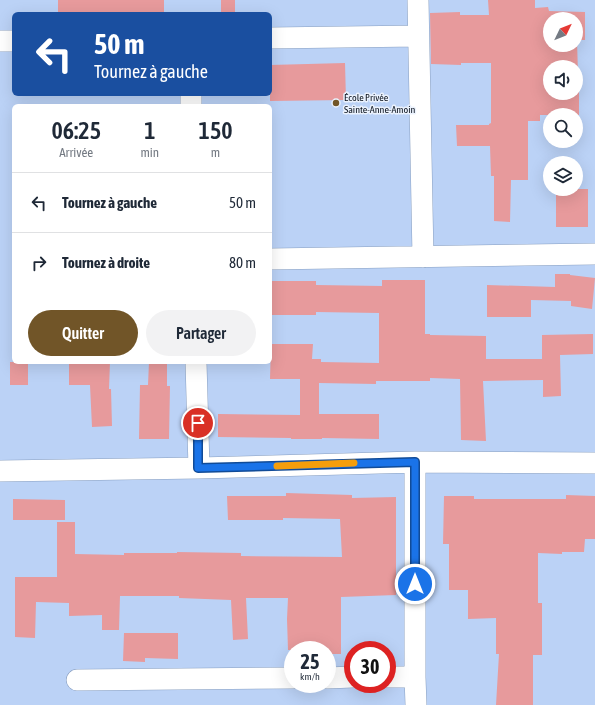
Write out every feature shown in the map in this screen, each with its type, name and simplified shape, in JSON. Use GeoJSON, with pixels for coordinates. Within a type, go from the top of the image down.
{"type":"FeatureCollection","features":[{"type":"Feature","properties":{"kind":"street"},"geometry":{"type":"LineString","coordinates":[[418,0],[422,257]]}},
{"type":"Feature","properties":{"kind":"street"},"geometry":{"type":"LineString","coordinates":[[272,38],[418,36]]}},
{"type":"Feature","properties":{"kind":"street"},"geometry":{"type":"LineString","coordinates":[[0,41],[12,41]]}},
{"type":"Feature","properties":{"kind":"street"},"geometry":{"type":"LineString","coordinates":[[272,259],[595,254]]}},
{"type":"Feature","properties":{"kind":"street"},"geometry":{"type":"LineString","coordinates":[[196,364],[198,468]]}},
{"type":"Feature","properties":{"kind":"street"},"geometry":{"type":"LineString","coordinates":[[415,462],[416,705]]}},
{"type":"Feature","properties":{"kind":"street"},"geometry":{"type":"LineString","coordinates":[[0,471],[198,468],[415,462],[595,463]]}},
{"type":"Feature","properties":{"kind":"street"},"geometry":{"type":"LineString","coordinates":[[396,677],[415,677]]}},
{"type":"Feature","properties":{"kind":"street"},"geometry":{"type":"LineString","coordinates":[[77,680],[284,678]]}},
{"type":"Feature","properties":{"kind":"building"},"geometry":{"type":"Polygon","coordinates":[[[58,0],[164,0],[164,12],[58,12],[58,0]]]}},
{"type":"Feature","properties":{"kind":"building"},"geometry":{"type":"Polygon","coordinates":[[[221,0],[235,0],[235,12],[221,12],[221,0]]]}},
{"type":"Feature","properties":{"kind":"building"},"geometry":{"type":"Polygon","coordinates":[[[488,0],[535,0],[535,8],[548,7],[549,11],[585,12],[585,40],[583,40],[583,12],[543,12],[543,52],[577,52],[578,60],[543,60],[543,100],[579,100],[579,108],[543,108],[543,115],[540,115],[540,121],[528,121],[528,180],[511,180],[510,222],[494,221],[494,176],[491,176],[490,146],[457,146],[456,125],[489,125],[491,123],[491,63],[461,63],[461,65],[431,64],[430,13],[460,12],[460,15],[489,15],[488,0]]]}},
{"type":"Feature","properties":{"kind":"building"},"geometry":{"type":"Polygon","coordinates":[[[345,63],[346,100],[270,101],[270,96],[272,96],[272,65],[345,63]]]}},
{"type":"Feature","properties":{"kind":"building"},"geometry":{"type":"Polygon","coordinates":[[[583,189],[588,189],[588,227],[556,227],[556,196],[583,196],[583,189]]]}},
{"type":"Feature","properties":{"kind":"building"},"geometry":{"type":"Polygon","coordinates":[[[555,274],[570,274],[595,278],[592,309],[571,306],[571,301],[531,300],[531,317],[487,317],[487,285],[555,287],[555,274]]]}},
{"type":"Feature","properties":{"kind":"building"},"geometry":{"type":"Polygon","coordinates":[[[382,280],[425,280],[425,334],[486,336],[486,359],[542,359],[542,335],[593,334],[593,354],[560,355],[561,396],[543,397],[543,380],[483,381],[486,441],[461,440],[460,379],[430,378],[430,381],[376,381],[376,384],[319,383],[319,414],[379,414],[379,439],[218,437],[218,414],[300,415],[300,379],[270,379],[272,344],[313,344],[312,359],[321,359],[321,362],[379,363],[379,313],[316,312],[316,315],[272,315],[272,281],[316,281],[316,285],[382,286],[382,280]]]}},
{"type":"Feature","properties":{"kind":"building"},"geometry":{"type":"Polygon","coordinates":[[[10,362],[12,362],[12,364],[28,364],[28,385],[10,385],[10,362]]]}},
{"type":"Feature","properties":{"kind":"building"},"geometry":{"type":"Polygon","coordinates":[[[69,364],[110,364],[109,389],[111,389],[112,426],[92,427],[90,385],[69,385],[69,364]]]}},
{"type":"Feature","properties":{"kind":"building"},"geometry":{"type":"Polygon","coordinates":[[[149,364],[167,364],[167,386],[170,386],[169,439],[139,439],[140,385],[148,385],[149,364]]]}},
{"type":"Feature","properties":{"kind":"building"},"geometry":{"type":"Polygon","coordinates":[[[286,493],[352,495],[352,498],[396,497],[396,595],[341,597],[341,654],[336,654],[336,641],[288,641],[288,598],[246,598],[248,639],[233,640],[231,600],[179,598],[179,596],[120,596],[119,630],[102,630],[102,615],[69,616],[69,603],[36,602],[35,638],[15,637],[15,577],[57,577],[57,522],[75,522],[75,554],[124,555],[124,553],[177,552],[241,553],[241,556],[342,557],[340,519],[283,518],[283,520],[228,520],[227,496],[286,496],[286,493]]]}},
{"type":"Feature","properties":{"kind":"building"},"geometry":{"type":"Polygon","coordinates":[[[566,495],[595,496],[595,539],[585,539],[584,552],[562,552],[562,554],[538,553],[538,603],[542,603],[542,655],[533,655],[533,705],[496,705],[499,654],[496,654],[496,618],[468,619],[468,590],[449,590],[449,544],[443,544],[444,496],[474,496],[474,499],[566,499],[566,495]]]}},
{"type":"Feature","properties":{"kind":"building"},"geometry":{"type":"Polygon","coordinates":[[[13,499],[65,500],[65,520],[13,520],[13,499]]]}},
{"type":"Feature","properties":{"kind":"building"},"geometry":{"type":"Polygon","coordinates":[[[124,633],[178,633],[178,659],[145,658],[145,662],[123,661],[124,633]]]}},
{"type":"Feature","properties":{"kind":"slow traffic"},"geometry":{"type":"LineString","coordinates":[[277,466],[354,463]]}},
{"type":"Feature","properties":{"kind":"place","name":"École Privée Sainte-Anne-Amoin"},"geometry":{"type":"Point","coordinates":[336,103]}},
{"type":"Feature","properties":{"kind":"route"},"geometry":{"type":"LineString","coordinates":[[198,423],[198,468],[415,462],[415,584]]}}]}
